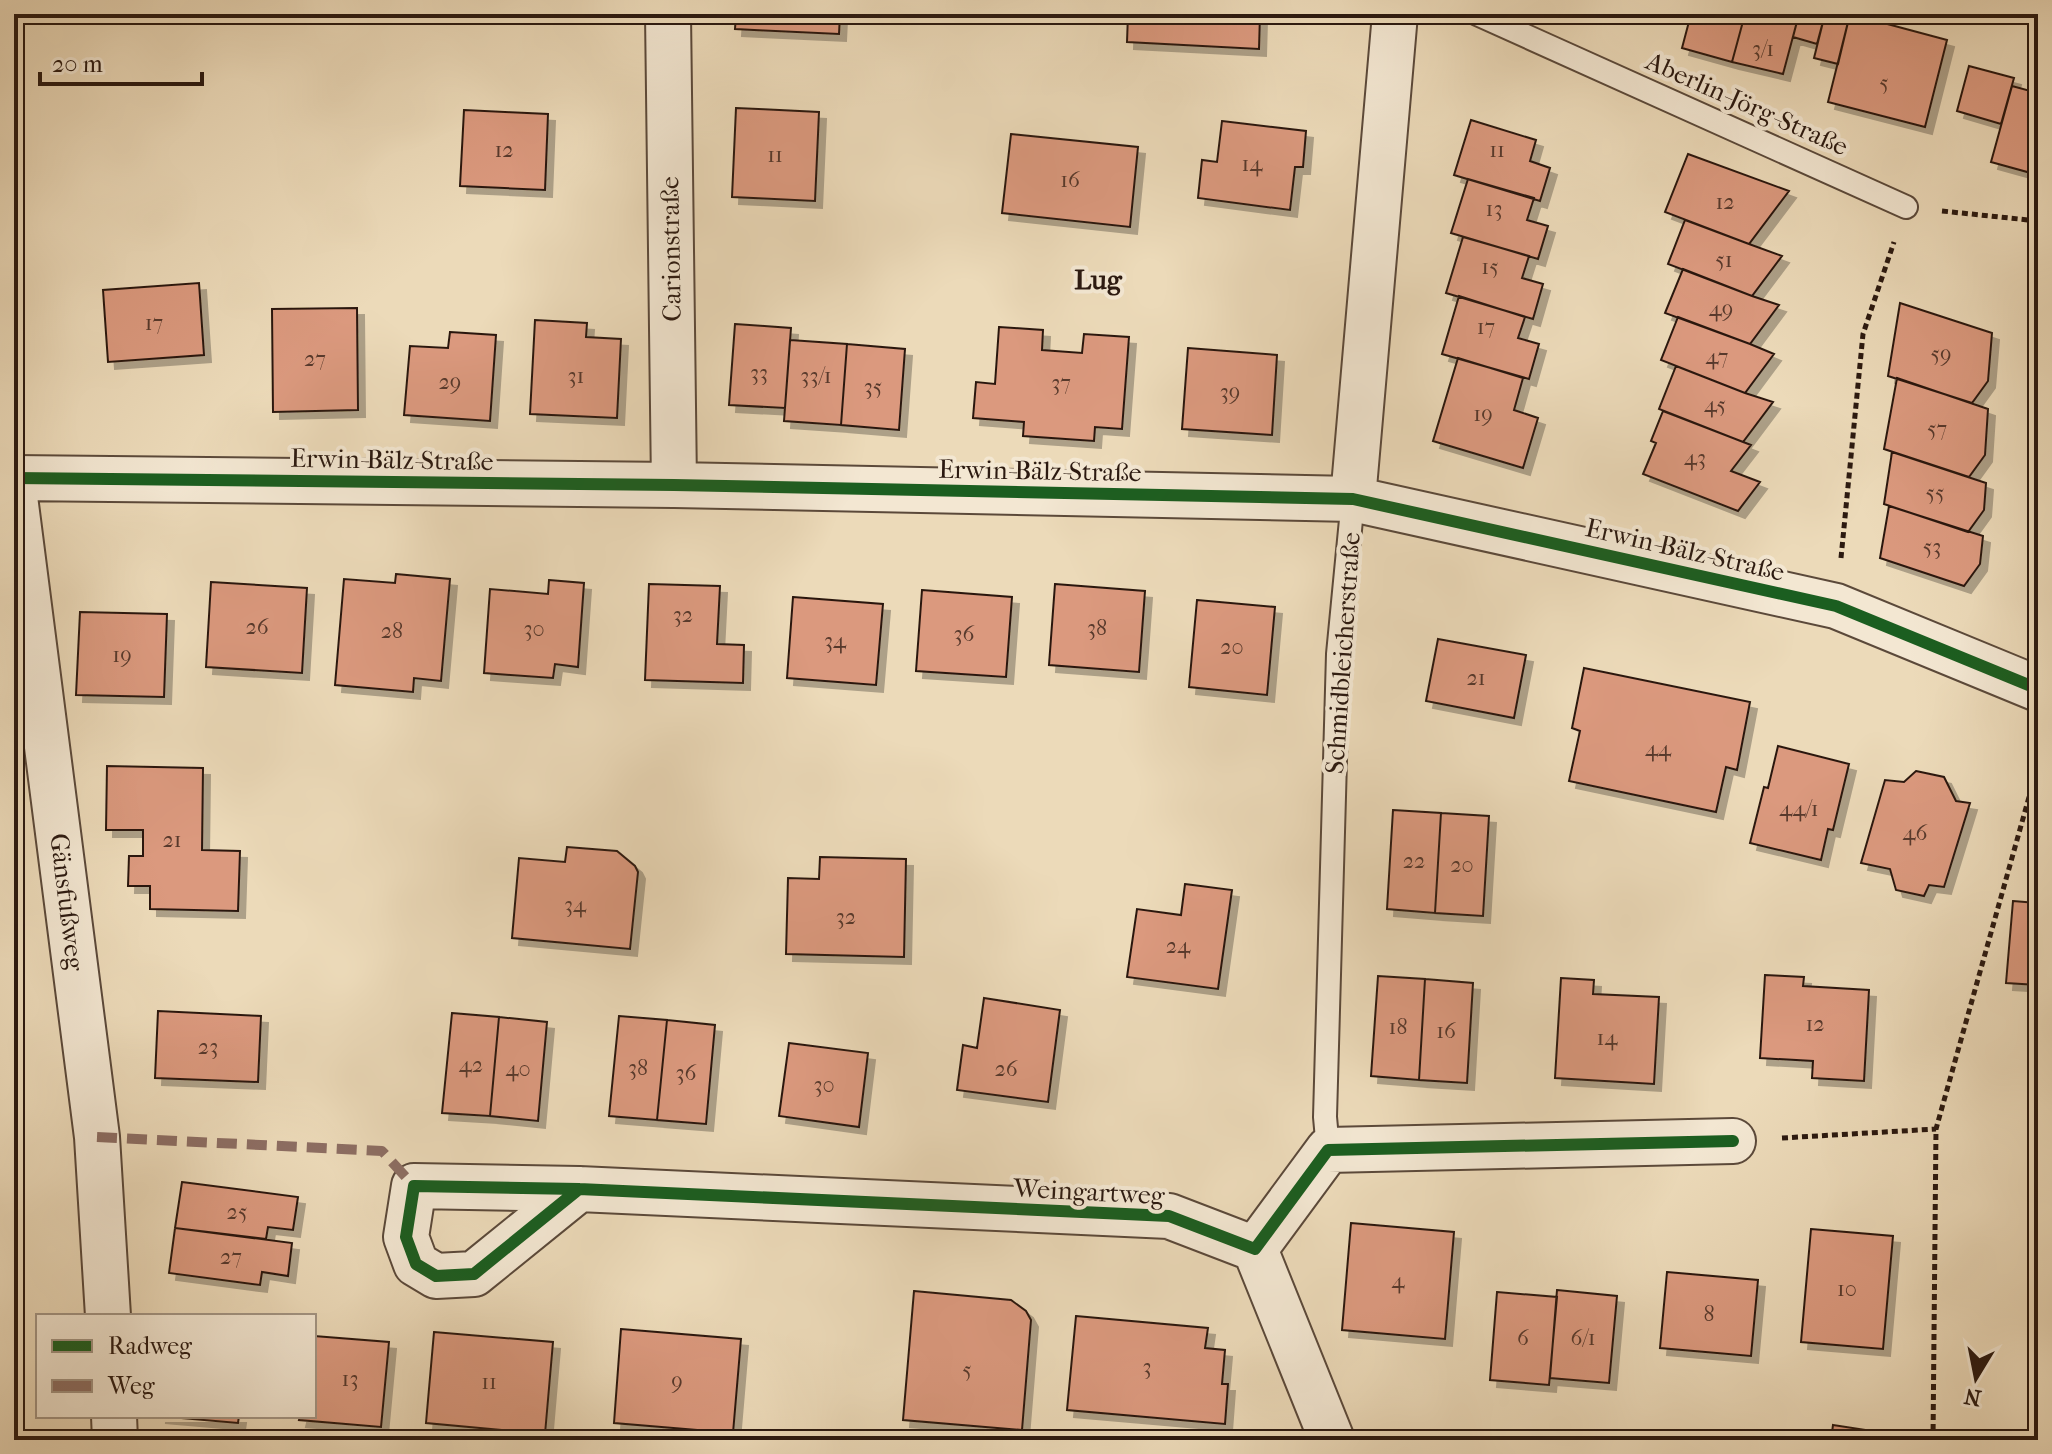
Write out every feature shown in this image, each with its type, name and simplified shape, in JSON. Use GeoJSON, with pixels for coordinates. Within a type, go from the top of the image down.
{"type":"FeatureCollection","features":[{"type":"Feature","properties":{"kind":"street","name":"Carionstraße"},"geometry":{"type":"LineString","coordinates":[[668,14],[674,485]]}},
{"type":"Feature","properties":{"kind":"street","name":"Schmidbleicherstraße"},"geometry":{"type":"LineString","coordinates":[[1353,499],[1395,14]]}},
{"type":"Feature","properties":{"kind":"street","name":"Erwin-Bälz-Straße"},"geometry":{"type":"LineString","coordinates":[[14,478],[674,485],[1353,499],[1836,606],[2038,689]]}},
{"type":"Feature","properties":{"kind":"street","name":"Gänsfußweg"},"geometry":{"type":"LineString","coordinates":[[14,489],[97,1137],[108,1314]]}},
{"type":"Feature","properties":{"kind":"street"},"geometry":{"type":"LineString","coordinates":[[1332,1440],[1255,1249],[1328,1150],[1733,1141]]}},
{"type":"Feature","properties":{"kind":"street","name":"Weingartweg"},"geometry":{"type":"LineString","coordinates":[[579,1189],[1169,1216],[1255,1249]]}},
{"type":"Feature","properties":{"kind":"street"},"geometry":{"type":"LineString","coordinates":[[114,1418],[115,1440]]}},
{"type":"Feature","properties":{"kind":"lane","name":"Aberlin-Jörg-Straße"},"geometry":{"type":"LineString","coordinates":[[1477,14],[1906,207]]}},
{"type":"Feature","properties":{"kind":"lane","name":"Schmidbleicherstraße"},"geometry":{"type":"LineString","coordinates":[[1328,1150],[1325,1117],[1338,654],[1353,499]]}},
{"type":"Feature","properties":{"kind":"path"},"geometry":{"type":"LineString","coordinates":[[1836,606],[1863,334],[1906,207],[2038,221]]}},
{"type":"Feature","properties":{"kind":"path"},"geometry":{"type":"LineString","coordinates":[[1933,1440],[1936,1129],[2038,765]]}},
{"type":"Feature","properties":{"kind":"path"},"geometry":{"type":"LineString","coordinates":[[1733,1141],[1936,1129]]}},
{"type":"Feature","properties":{"kind":"building"},"geometry":{"type":"Polygon","coordinates":[[[736,14],[840,14],[839,34],[735,29],[736,14]]]}},
{"type":"Feature","properties":{"kind":"building"},"geometry":{"type":"Polygon","coordinates":[[[1128,14],[1260,14],[1259,49],[1127,42],[1128,14]]]}},
{"type":"Feature","properties":{"kind":"building"},"geometry":{"type":"Polygon","coordinates":[[[1691,14],[1745,14],[1732,62],[1682,48],[1691,14]]]}},
{"type":"Feature","properties":{"kind":"building"},"geometry":{"type":"Polygon","coordinates":[[[1745,14],[1799,14],[1783,74],[1732,62],[1745,14]]]}},
{"type":"Feature","properties":{"kind":"building"},"geometry":{"type":"Polygon","coordinates":[[[1799,14],[1825,14],[1817,44],[1793,37],[1799,14]]]}},
{"type":"Feature","properties":{"kind":"building"},"geometry":{"type":"Polygon","coordinates":[[[1825,14],[1850,14],[1838,64],[1814,58],[1825,14]]]}},
{"type":"Feature","properties":{"kind":"building"},"geometry":{"type":"Polygon","coordinates":[[[1850,14],[1947,40],[1925,127],[1828,102],[1850,14]]]}},
{"type":"Feature","properties":{"kind":"building"},"geometry":{"type":"Polygon","coordinates":[[[1969,66],[2014,78],[2001,124],[1957,111],[1969,66]]]}},
{"type":"Feature","properties":{"kind":"building"},"geometry":{"type":"Polygon","coordinates":[[[2012,86],[2038,93],[2038,175],[1991,162],[2012,86]]]}},
{"type":"Feature","properties":{"kind":"building"},"geometry":{"type":"Polygon","coordinates":[[[736,108],[819,112],[815,201],[732,197],[736,108]]]}},
{"type":"Feature","properties":{"kind":"building"},"geometry":{"type":"Polygon","coordinates":[[[464,110],[548,114],[545,190],[460,186],[464,110]]]}},
{"type":"Feature","properties":{"kind":"building"},"geometry":{"type":"Polygon","coordinates":[[[1471,120],[1536,140],[1530,161],[1550,168],[1540,201],[1454,175],[1471,120]]]}},
{"type":"Feature","properties":{"kind":"building"},"geometry":{"type":"Polygon","coordinates":[[[1222,121],[1306,131],[1303,167],[1295,167],[1290,210],[1198,198],[1202,160],[1217,162],[1222,121]]]}},
{"type":"Feature","properties":{"kind":"building"},"geometry":{"type":"Polygon","coordinates":[[[1011,134],[1138,147],[1130,227],[1002,213],[1011,134]]]}},
{"type":"Feature","properties":{"kind":"building"},"geometry":{"type":"Polygon","coordinates":[[[1688,154],[1789,191],[1749,244],[1665,212],[1688,154]]]}},
{"type":"Feature","properties":{"kind":"building"},"geometry":{"type":"Polygon","coordinates":[[[1468,179],[1534,198],[1527,220],[1548,226],[1538,259],[1451,233],[1468,179]]]}},
{"type":"Feature","properties":{"kind":"building"},"geometry":{"type":"Polygon","coordinates":[[[1685,220],[1782,256],[1752,296],[1668,264],[1685,220]]]}},
{"type":"Feature","properties":{"kind":"building"},"geometry":{"type":"Polygon","coordinates":[[[1463,237],[1529,256],[1522,278],[1543,284],[1533,319],[1446,293],[1463,237]]]}},
{"type":"Feature","properties":{"kind":"building"},"geometry":{"type":"Polygon","coordinates":[[[1683,269],[1779,305],[1750,344],[1665,313],[1683,269]]]}},
{"type":"Feature","properties":{"kind":"building"},"geometry":{"type":"Polygon","coordinates":[[[199,283],[204,355],[108,362],[103,290],[199,283]]]}},
{"type":"Feature","properties":{"kind":"building"},"geometry":{"type":"Polygon","coordinates":[[[1459,296],[1525,317],[1518,338],[1539,344],[1529,379],[1442,354],[1459,296]]]}},
{"type":"Feature","properties":{"kind":"building"},"geometry":{"type":"Polygon","coordinates":[[[1900,303],[1992,333],[1988,381],[1972,403],[1888,376],[1900,303]]]}},
{"type":"Feature","properties":{"kind":"building"},"geometry":{"type":"Polygon","coordinates":[[[357,308],[358,410],[273,412],[272,309],[357,308]]]}},
{"type":"Feature","properties":{"kind":"building"},"geometry":{"type":"Polygon","coordinates":[[[1678,317],[1774,354],[1745,393],[1661,360],[1678,317]]]}},
{"type":"Feature","properties":{"kind":"building"},"geometry":{"type":"Polygon","coordinates":[[[535,320],[587,323],[586,337],[621,339],[617,418],[530,414],[535,320]]]}},
{"type":"Feature","properties":{"kind":"building"},"geometry":{"type":"Polygon","coordinates":[[[735,324],[791,328],[785,408],[729,405],[735,324]]]}},
{"type":"Feature","properties":{"kind":"building"},"geometry":{"type":"Polygon","coordinates":[[[999,327],[1043,330],[1042,350],[1082,353],[1084,334],[1129,337],[1122,429],[1095,427],[1094,441],[1023,436],[1024,422],[973,418],[976,382],[995,384],[999,327]]]}},
{"type":"Feature","properties":{"kind":"building"},"geometry":{"type":"Polygon","coordinates":[[[450,332],[496,335],[490,421],[404,415],[410,346],[448,348],[450,332]]]}},
{"type":"Feature","properties":{"kind":"building"},"geometry":{"type":"Polygon","coordinates":[[[790,340],[847,344],[841,425],[784,421],[790,340]]]}},
{"type":"Feature","properties":{"kind":"building"},"geometry":{"type":"Polygon","coordinates":[[[847,344],[905,349],[899,430],[841,425],[847,344]]]}},
{"type":"Feature","properties":{"kind":"building"},"geometry":{"type":"Polygon","coordinates":[[[1188,348],[1277,355],[1272,435],[1182,429],[1188,348]]]}},
{"type":"Feature","properties":{"kind":"building"},"geometry":{"type":"Polygon","coordinates":[[[1458,358],[1523,378],[1514,410],[1538,418],[1523,468],[1433,441],[1458,358]]]}},
{"type":"Feature","properties":{"kind":"building"},"geometry":{"type":"Polygon","coordinates":[[[1676,366],[1773,402],[1743,442],[1659,409],[1676,366]]]}},
{"type":"Feature","properties":{"kind":"building"},"geometry":{"type":"Polygon","coordinates":[[[1897,378],[1988,409],[1985,455],[1969,477],[1884,449],[1897,378]]]}},
{"type":"Feature","properties":{"kind":"building"},"geometry":{"type":"Polygon","coordinates":[[[1663,411],[1751,445],[1731,471],[1760,482],[1738,511],[1643,474],[1656,443],[1651,441],[1663,411]]]}},
{"type":"Feature","properties":{"kind":"building"},"geometry":{"type":"Polygon","coordinates":[[[1892,452],[1986,483],[1984,510],[1968,532],[1884,504],[1892,452]]]}},
{"type":"Feature","properties":{"kind":"building"},"geometry":{"type":"Polygon","coordinates":[[[1889,506],[1983,536],[1980,564],[1964,586],[1880,558],[1889,506]]]}},
{"type":"Feature","properties":{"kind":"building"},"geometry":{"type":"Polygon","coordinates":[[[396,574],[450,579],[441,681],[414,678],[413,692],[335,685],[344,579],[395,583],[396,574]]]}},
{"type":"Feature","properties":{"kind":"building"},"geometry":{"type":"Polygon","coordinates":[[[549,580],[584,583],[578,667],[555,664],[553,678],[484,673],[490,589],[548,594],[549,580]]]}},
{"type":"Feature","properties":{"kind":"building"},"geometry":{"type":"Polygon","coordinates":[[[211,582],[307,588],[302,673],[206,667],[211,582]]]}},
{"type":"Feature","properties":{"kind":"building"},"geometry":{"type":"Polygon","coordinates":[[[649,584],[720,586],[717,644],[744,645],[743,683],[645,680],[649,584]]]}},
{"type":"Feature","properties":{"kind":"building"},"geometry":{"type":"Polygon","coordinates":[[[1055,584],[1145,591],[1139,672],[1049,665],[1055,584]]]}},
{"type":"Feature","properties":{"kind":"building"},"geometry":{"type":"Polygon","coordinates":[[[922,590],[1012,597],[1006,677],[916,671],[922,590]]]}},
{"type":"Feature","properties":{"kind":"building"},"geometry":{"type":"Polygon","coordinates":[[[793,597],[883,604],[876,685],[787,678],[793,597]]]}},
{"type":"Feature","properties":{"kind":"building"},"geometry":{"type":"Polygon","coordinates":[[[1197,600],[1275,607],[1267,695],[1189,687],[1197,600]]]}},
{"type":"Feature","properties":{"kind":"building"},"geometry":{"type":"Polygon","coordinates":[[[80,612],[167,614],[164,697],[76,695],[80,612]]]}},
{"type":"Feature","properties":{"kind":"building"},"geometry":{"type":"Polygon","coordinates":[[[1438,639],[1526,655],[1514,718],[1426,701],[1438,639]]]}},
{"type":"Feature","properties":{"kind":"building"},"geometry":{"type":"Polygon","coordinates":[[[1584,668],[1750,702],[1737,770],[1726,767],[1716,812],[1569,781],[1580,731],[1572,728],[1584,668]]]}},
{"type":"Feature","properties":{"kind":"building"},"geometry":{"type":"Polygon","coordinates":[[[1778,746],[1849,764],[1833,830],[1828,829],[1821,860],[1750,843],[1778,746]]]}},
{"type":"Feature","properties":{"kind":"building"},"geometry":{"type":"Polygon","coordinates":[[[107,766],[203,768],[202,850],[240,851],[238,911],[150,909],[150,886],[128,886],[129,856],[143,856],[143,830],[106,830],[107,766]]]}},
{"type":"Feature","properties":{"kind":"building"},"geometry":{"type":"Polygon","coordinates":[[[1916,771],[1944,777],[1956,801],[1970,803],[1944,887],[1929,885],[1924,896],[1896,890],[1890,869],[1861,863],[1885,780],[1904,782],[1916,771]]]}},
{"type":"Feature","properties":{"kind":"building"},"geometry":{"type":"Polygon","coordinates":[[[1393,810],[1441,813],[1435,913],[1387,909],[1393,810]]]}},
{"type":"Feature","properties":{"kind":"building"},"geometry":{"type":"Polygon","coordinates":[[[1441,813],[1489,816],[1483,916],[1435,913],[1441,813]]]}},
{"type":"Feature","properties":{"kind":"building"},"geometry":{"type":"Polygon","coordinates":[[[567,847],[617,851],[635,866],[638,872],[630,949],[512,938],[519,858],[565,862],[567,847]]]}},
{"type":"Feature","properties":{"kind":"building"},"geometry":{"type":"Polygon","coordinates":[[[820,857],[906,859],[904,957],[786,954],[788,878],[819,879],[820,857]]]}},
{"type":"Feature","properties":{"kind":"building"},"geometry":{"type":"Polygon","coordinates":[[[1185,884],[1232,890],[1218,989],[1127,977],[1137,909],[1181,915],[1185,884]]]}},
{"type":"Feature","properties":{"kind":"building"},"geometry":{"type":"Polygon","coordinates":[[[2013,901],[2038,903],[2038,985],[2006,983],[2013,901]]]}},
{"type":"Feature","properties":{"kind":"building"},"geometry":{"type":"Polygon","coordinates":[[[1765,975],[1804,977],[1803,986],[1869,990],[1864,1081],[1812,1078],[1813,1061],[1760,1058],[1765,975]]]}},
{"type":"Feature","properties":{"kind":"building"},"geometry":{"type":"Polygon","coordinates":[[[1378,976],[1425,979],[1419,1080],[1371,1076],[1378,976]]]}},
{"type":"Feature","properties":{"kind":"building"},"geometry":{"type":"Polygon","coordinates":[[[1561,978],[1594,980],[1593,994],[1659,997],[1654,1084],[1555,1078],[1561,978]]]}},
{"type":"Feature","properties":{"kind":"building"},"geometry":{"type":"Polygon","coordinates":[[[1425,979],[1473,983],[1467,1083],[1419,1080],[1425,979]]]}},
{"type":"Feature","properties":{"kind":"building"},"geometry":{"type":"Polygon","coordinates":[[[984,998],[1060,1010],[1048,1102],[957,1090],[963,1045],[977,1048],[984,998]]]}},
{"type":"Feature","properties":{"kind":"building"},"geometry":{"type":"Polygon","coordinates":[[[158,1011],[261,1016],[258,1082],[155,1078],[158,1011]]]}},
{"type":"Feature","properties":{"kind":"building"},"geometry":{"type":"Polygon","coordinates":[[[452,1013],[499,1017],[490,1116],[442,1113],[452,1013]]]}},
{"type":"Feature","properties":{"kind":"building"},"geometry":{"type":"Polygon","coordinates":[[[619,1016],[667,1020],[657,1120],[609,1116],[619,1016]]]}},
{"type":"Feature","properties":{"kind":"building"},"geometry":{"type":"Polygon","coordinates":[[[499,1017],[547,1022],[538,1121],[490,1116],[499,1017]]]}},
{"type":"Feature","properties":{"kind":"building"},"geometry":{"type":"Polygon","coordinates":[[[667,1020],[715,1025],[706,1124],[657,1120],[667,1020]]]}},
{"type":"Feature","properties":{"kind":"building"},"geometry":{"type":"Polygon","coordinates":[[[789,1043],[868,1053],[859,1127],[779,1116],[789,1043]]]}},
{"type":"Feature","properties":{"kind":"building"},"geometry":{"type":"Polygon","coordinates":[[[182,1182],[298,1197],[293,1230],[268,1227],[266,1239],[175,1228],[182,1182]]]}},
{"type":"Feature","properties":{"kind":"building"},"geometry":{"type":"Polygon","coordinates":[[[1351,1223],[1454,1232],[1445,1339],[1342,1330],[1351,1223]]]}},
{"type":"Feature","properties":{"kind":"building"},"geometry":{"type":"Polygon","coordinates":[[[175,1228],[292,1243],[288,1276],[262,1272],[260,1285],[169,1273],[175,1228]]]}},
{"type":"Feature","properties":{"kind":"building"},"geometry":{"type":"Polygon","coordinates":[[[1811,1229],[1893,1236],[1883,1349],[1801,1342],[1811,1229]]]}},
{"type":"Feature","properties":{"kind":"building"},"geometry":{"type":"Polygon","coordinates":[[[1667,1272],[1758,1280],[1751,1356],[1660,1348],[1667,1272]]]}},
{"type":"Feature","properties":{"kind":"building"},"geometry":{"type":"Polygon","coordinates":[[[1557,1290],[1617,1296],[1609,1383],[1550,1378],[1557,1290]]]}},
{"type":"Feature","properties":{"kind":"building"},"geometry":{"type":"Polygon","coordinates":[[[914,1291],[1011,1300],[1026,1311],[1031,1320],[1022,1430],[903,1420],[914,1291]]]}},
{"type":"Feature","properties":{"kind":"building"},"geometry":{"type":"Polygon","coordinates":[[[1497,1292],[1557,1297],[1549,1385],[1490,1380],[1497,1292]]]}},
{"type":"Feature","properties":{"kind":"building"},"geometry":{"type":"Polygon","coordinates":[[[1076,1316],[1208,1328],[1205,1348],[1225,1350],[1222,1384],[1228,1384],[1225,1424],[1067,1410],[1076,1316]]]}},
{"type":"Feature","properties":{"kind":"building"},"geometry":{"type":"Polygon","coordinates":[[[621,1329],[741,1339],[733,1433],[614,1423],[621,1329]]]}},
{"type":"Feature","properties":{"kind":"building"},"geometry":{"type":"Polygon","coordinates":[[[434,1332],[553,1342],[545,1434],[426,1423],[434,1332]]]}},
{"type":"Feature","properties":{"kind":"building"},"geometry":{"type":"Polygon","coordinates":[[[316,1336],[389,1342],[381,1427],[299,1420],[316,1418],[316,1336]]]}},
{"type":"Feature","properties":{"kind":"building"},"geometry":{"type":"Polygon","coordinates":[[[181,1418],[239,1418],[238,1423],[181,1418]]]}},
{"type":"Feature","properties":{"kind":"building"},"geometry":{"type":"Polygon","coordinates":[[[1833,1425],[1879,1432],[1878,1440],[1831,1440],[1833,1425]]]}},
{"type":"Feature","properties":{"kind":"building"},"geometry":{"type":"Polygon","coordinates":[[[1879,1432],[1926,1439],[1926,1440],[1878,1440],[1879,1432]]]}},
{"type":"Feature","properties":{"kind":"marked path"},"geometry":{"type":"LineString","coordinates":[[97,1137],[382,1151],[414,1186]]}},
{"type":"Feature","properties":{"kind":"cycle path"},"geometry":{"type":"LineString","coordinates":[[14,478],[674,485],[1353,499],[1836,606],[2038,689]]}},
{"type":"Feature","properties":{"kind":"cycle path"},"geometry":{"type":"LineString","coordinates":[[579,1189],[474,1274],[436,1276],[416,1264],[406,1237],[414,1186],[579,1189],[1169,1216],[1255,1249],[1328,1150],[1733,1141]]}},
{"type":"Feature","properties":{"kind":"district","name":"Lug"},"geometry":{"type":"Point","coordinates":[1098,279]}}]}
